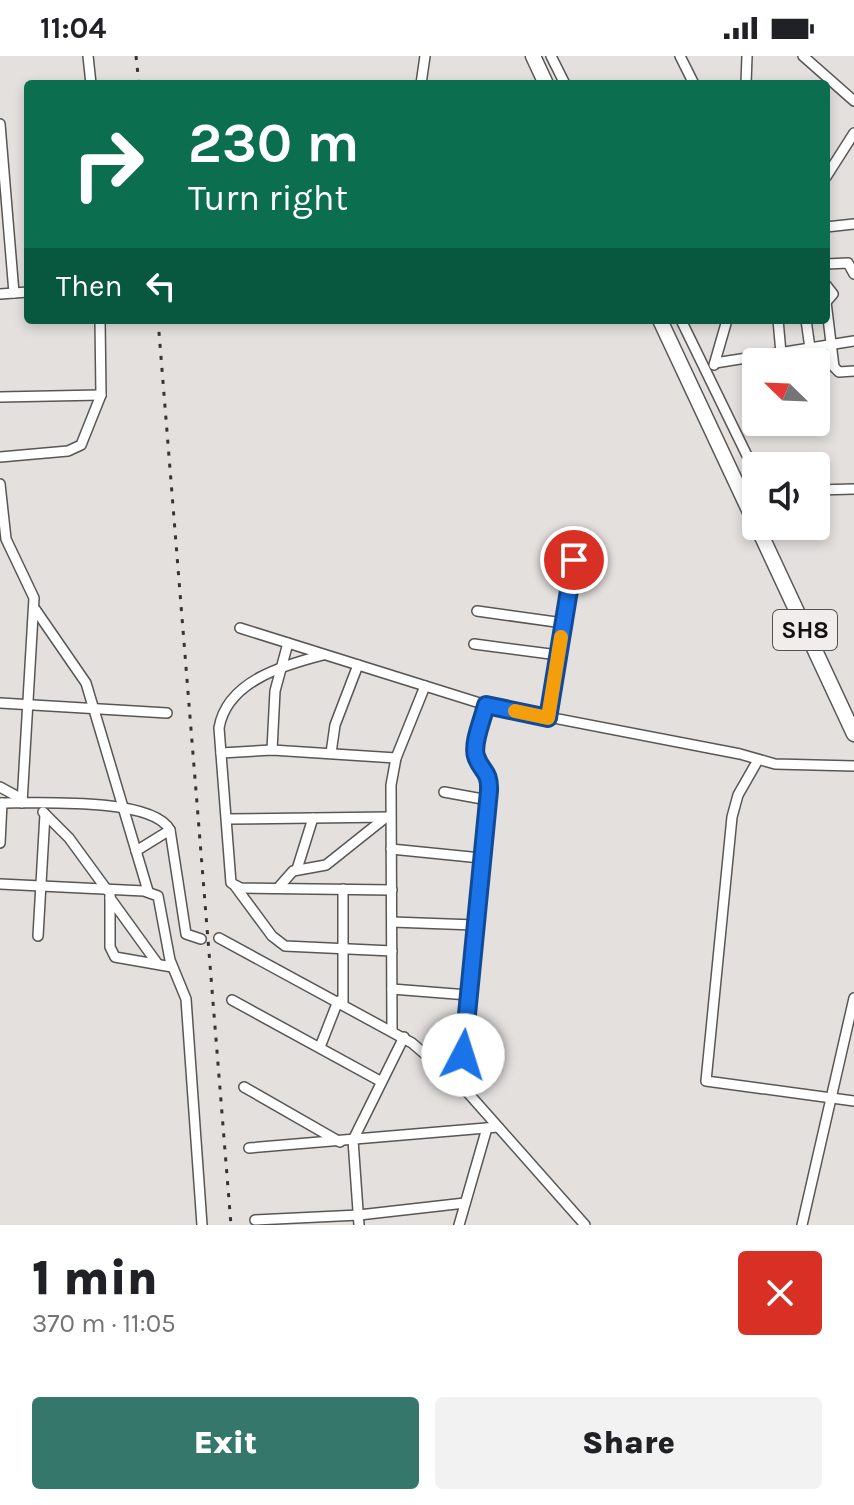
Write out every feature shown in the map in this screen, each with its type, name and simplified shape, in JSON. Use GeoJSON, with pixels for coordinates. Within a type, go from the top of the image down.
{"type":"FeatureCollection","features":[{"type":"Feature","properties":{"kind":"main road"},"geometry":{"type":"LineString","coordinates":[[533,56],[544,80]]}},
{"type":"Feature","properties":{"kind":"main road","name":"SH8"},"geometry":{"type":"LineString","coordinates":[[662,324],[742,482]]}},
{"type":"Feature","properties":{"kind":"main road","name":"SH8"},"geometry":{"type":"LineString","coordinates":[[763,540],[854,734]]}},
{"type":"Feature","properties":{"kind":"street"},"geometry":{"type":"LineString","coordinates":[[88,56],[91,80]]}},
{"type":"Feature","properties":{"kind":"street"},"geometry":{"type":"LineString","coordinates":[[422,80],[425,56]]}},
{"type":"Feature","properties":{"kind":"street"},"geometry":{"type":"LineString","coordinates":[[551,56],[563,80]]}},
{"type":"Feature","properties":{"kind":"street"},"geometry":{"type":"LineString","coordinates":[[680,56],[692,80]]}},
{"type":"Feature","properties":{"kind":"street"},"geometry":{"type":"LineString","coordinates":[[746,80],[747,56]]}},
{"type":"Feature","properties":{"kind":"street"},"geometry":{"type":"LineString","coordinates":[[803,56],[854,101]]}},
{"type":"Feature","properties":{"kind":"street"},"geometry":{"type":"LineString","coordinates":[[0,124],[4,210],[14,293]]}},
{"type":"Feature","properties":{"kind":"street"},"geometry":{"type":"LineString","coordinates":[[830,171],[854,133]]}},
{"type":"Feature","properties":{"kind":"street"},"geometry":{"type":"LineString","coordinates":[[830,227],[854,224]]}},
{"type":"Feature","properties":{"kind":"street"},"geometry":{"type":"LineString","coordinates":[[830,264],[848,263],[854,274]]}},
{"type":"Feature","properties":{"kind":"street"},"geometry":{"type":"LineString","coordinates":[[0,294],[24,292]]}},
{"type":"Feature","properties":{"kind":"street"},"geometry":{"type":"LineString","coordinates":[[0,457],[76,449],[86,437],[101,395],[100,324]]}},
{"type":"Feature","properties":{"kind":"street"},"geometry":{"type":"LineString","coordinates":[[683,324],[745,452]]}},
{"type":"Feature","properties":{"kind":"street"},"geometry":{"type":"LineString","coordinates":[[710,380],[726,324]]}},
{"type":"Feature","properties":{"kind":"street"},"geometry":{"type":"LineString","coordinates":[[778,324],[781,348]]}},
{"type":"Feature","properties":{"kind":"street"},"geometry":{"type":"LineString","coordinates":[[807,324],[810,348],[854,341]]}},
{"type":"Feature","properties":{"kind":"street"},"geometry":{"type":"LineString","coordinates":[[829,324],[836,370],[854,371]]}},
{"type":"Feature","properties":{"kind":"street"},"geometry":{"type":"LineString","coordinates":[[715,363],[742,359]]}},
{"type":"Feature","properties":{"kind":"street"},"geometry":{"type":"LineString","coordinates":[[0,397],[101,395]]}},
{"type":"Feature","properties":{"kind":"street"},"geometry":{"type":"LineString","coordinates":[[0,484],[3,540],[27,576],[34,607],[22,801]]}},
{"type":"Feature","properties":{"kind":"street"},"geometry":{"type":"LineString","coordinates":[[830,490],[854,489]]}},
{"type":"Feature","properties":{"kind":"street"},"geometry":{"type":"LineString","coordinates":[[548,718],[574,560]]}},
{"type":"Feature","properties":{"kind":"street"},"geometry":{"type":"LineString","coordinates":[[34,607],[50,634],[83,675],[148,891],[160,902],[172,967],[186,999],[202,1225]]}},
{"type":"Feature","properties":{"kind":"street"},"geometry":{"type":"LineString","coordinates":[[477,611],[563,623]]}},
{"type":"Feature","properties":{"kind":"street"},"geometry":{"type":"LineString","coordinates":[[240,628],[486,705],[740,754],[775,764],[854,766]]}},
{"type":"Feature","properties":{"kind":"street"},"geometry":{"type":"LineString","coordinates":[[272,750],[280,666],[288,643]]}},
{"type":"Feature","properties":{"kind":"street"},"geometry":{"type":"LineString","coordinates":[[474,644],[558,655]]}},
{"type":"Feature","properties":{"kind":"street"},"geometry":{"type":"LineString","coordinates":[[326,654],[280,666],[258,678],[227,707],[219,728],[229,877],[278,942],[294,947],[392,951]]}},
{"type":"Feature","properties":{"kind":"street"},"geometry":{"type":"LineString","coordinates":[[331,753],[335,725],[358,665]]}},
{"type":"Feature","properties":{"kind":"street"},"geometry":{"type":"LineString","coordinates":[[392,1030],[392,890],[388,818],[396,758],[425,686]]}},
{"type":"Feature","properties":{"kind":"street"},"geometry":{"type":"LineString","coordinates":[[0,703],[167,713]]}},
{"type":"Feature","properties":{"kind":"street"},"geometry":{"type":"LineString","coordinates":[[461,1085],[488,800],[489,775],[476,757],[486,705]]}},
{"type":"Feature","properties":{"kind":"street"},"geometry":{"type":"LineString","coordinates":[[221,753],[272,750],[396,758]]}},
{"type":"Feature","properties":{"kind":"street"},"geometry":{"type":"LineString","coordinates":[[758,760],[738,795],[732,817],[706,1081],[854,1101]]}},
{"type":"Feature","properties":{"kind":"street"},"geometry":{"type":"LineString","coordinates":[[0,787],[33,804],[122,808],[150,813],[170,830],[186,934],[201,939]]}},
{"type":"Feature","properties":{"kind":"street"},"geometry":{"type":"LineString","coordinates":[[444,792],[488,800]]}},
{"type":"Feature","properties":{"kind":"street"},"geometry":{"type":"LineString","coordinates":[[0,843],[1,803],[22,801]]}},
{"type":"Feature","properties":{"kind":"street"},"geometry":{"type":"LineString","coordinates":[[33,804],[69,838],[157,963]]}},
{"type":"Feature","properties":{"kind":"street"},"geometry":{"type":"LineString","coordinates":[[38,936],[45,814]]}},
{"type":"Feature","properties":{"kind":"street"},"geometry":{"type":"LineString","coordinates":[[278,888],[297,869],[313,818]]}},
{"type":"Feature","properties":{"kind":"street"},"geometry":{"type":"LineString","coordinates":[[227,819],[388,818]]}},
{"type":"Feature","properties":{"kind":"street"},"geometry":{"type":"LineString","coordinates":[[297,869],[322,867],[388,818]]}},
{"type":"Feature","properties":{"kind":"street"},"geometry":{"type":"LineString","coordinates":[[136,851],[170,830]]}},
{"type":"Feature","properties":{"kind":"street"},"geometry":{"type":"LineString","coordinates":[[391,849],[481,858]]}},
{"type":"Feature","properties":{"kind":"street"},"geometry":{"type":"LineString","coordinates":[[0,884],[109,893],[148,891]]}},
{"type":"Feature","properties":{"kind":"street"},"geometry":{"type":"LineString","coordinates":[[235,886],[392,890]]}},
{"type":"Feature","properties":{"kind":"street"},"geometry":{"type":"LineString","coordinates":[[320,1047],[340,1002],[343,889]]}},
{"type":"Feature","properties":{"kind":"street"},"geometry":{"type":"LineString","coordinates":[[109,893],[110,947],[115,957],[172,967]]}},
{"type":"Feature","properties":{"kind":"street"},"geometry":{"type":"LineString","coordinates":[[392,922],[475,925]]}},
{"type":"Feature","properties":{"kind":"street"},"geometry":{"type":"LineString","coordinates":[[219,938],[404,1037],[461,1085],[585,1225]]}},
{"type":"Feature","properties":{"kind":"street"},"geometry":{"type":"LineString","coordinates":[[392,989],[468,995]]}},
{"type":"Feature","properties":{"kind":"street"},"geometry":{"type":"LineString","coordinates":[[802,1225],[854,998]]}},
{"type":"Feature","properties":{"kind":"street"},"geometry":{"type":"LineString","coordinates":[[232,1000],[380,1081]]}},
{"type":"Feature","properties":{"kind":"street"},"geometry":{"type":"LineString","coordinates":[[359,1220],[353,1140],[404,1037]]}},
{"type":"Feature","properties":{"kind":"street"},"geometry":{"type":"LineString","coordinates":[[244,1087],[340,1142]]}},
{"type":"Feature","properties":{"kind":"street"},"geometry":{"type":"LineString","coordinates":[[249,1148],[498,1127]]}},
{"type":"Feature","properties":{"kind":"street"},"geometry":{"type":"LineString","coordinates":[[459,1225],[487,1128]]}},
{"type":"Feature","properties":{"kind":"street"},"geometry":{"type":"LineString","coordinates":[[255,1220],[359,1220],[465,1203]]}},
{"type":"Feature","properties":{"kind":"railway"},"geometry":{"type":"LineString","coordinates":[[136,56],[139,80]]}},
{"type":"Feature","properties":{"kind":"railway"},"geometry":{"type":"LineString","coordinates":[[158,324],[231,1225]]}},
{"type":"Feature","properties":{"kind":"slow traffic"},"geometry":{"type":"LineString","coordinates":[[515,711],[548,718],[561,637]]}},
{"type":"Feature","properties":{"kind":"route"},"geometry":{"type":"LineString","coordinates":[[463,1055],[489,791],[489,775],[476,757],[476,749],[486,705],[548,718],[574,560]]}}]}
